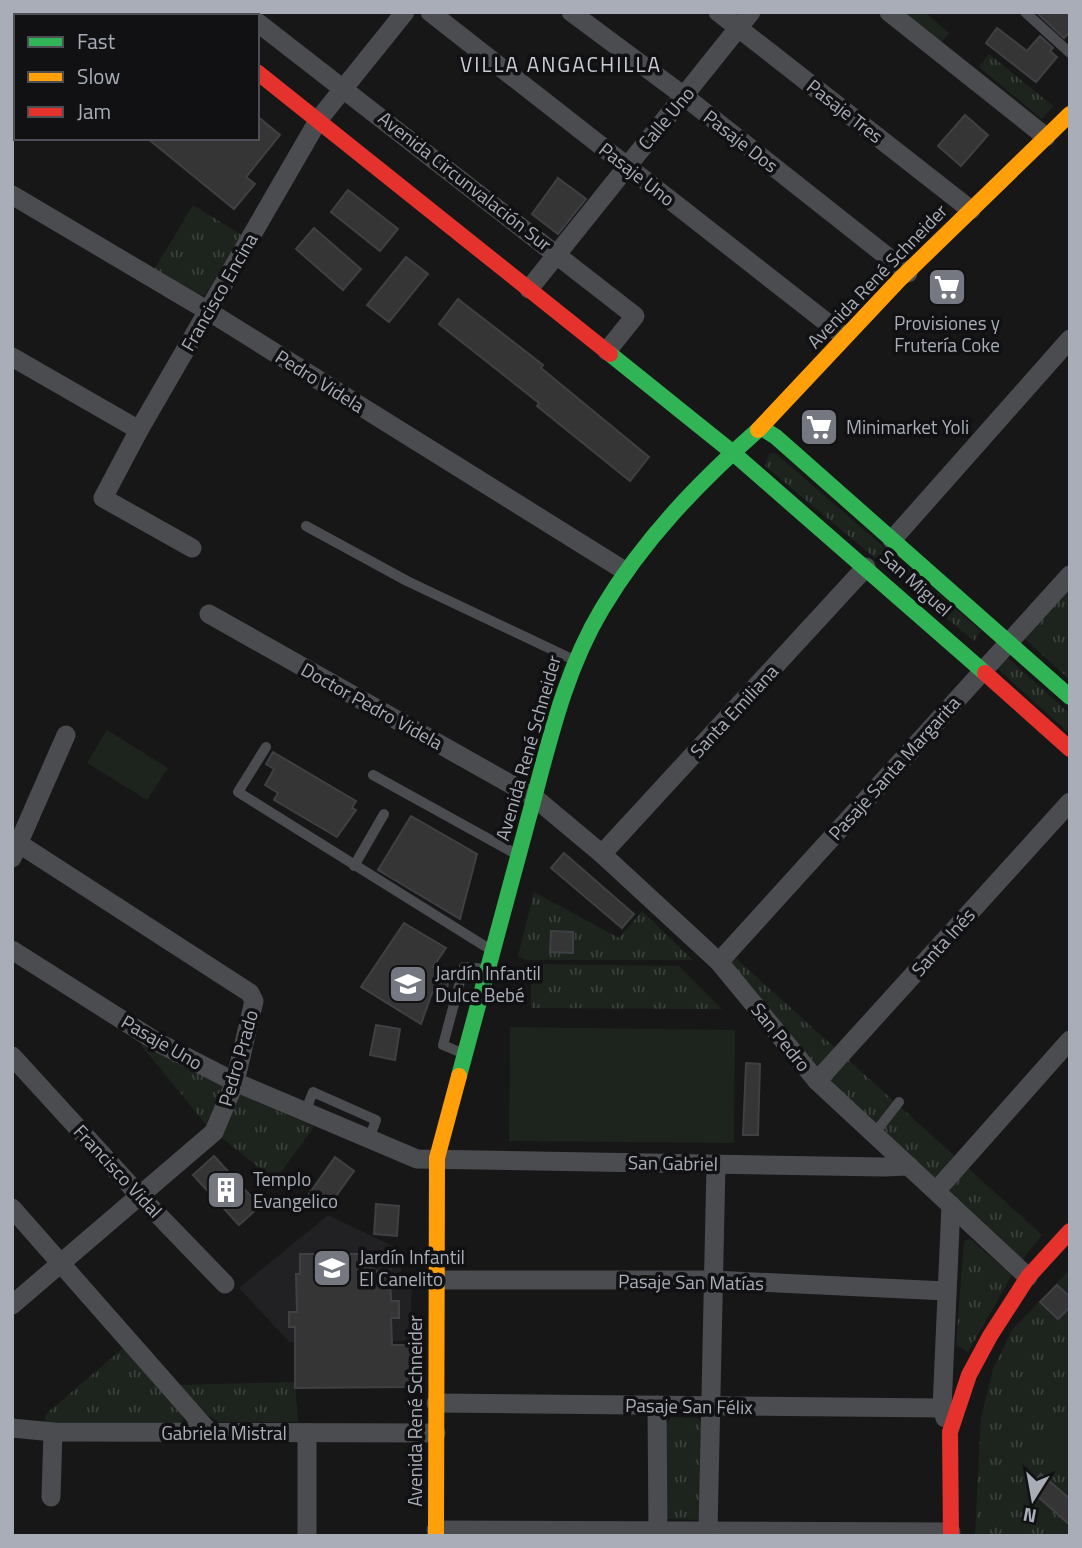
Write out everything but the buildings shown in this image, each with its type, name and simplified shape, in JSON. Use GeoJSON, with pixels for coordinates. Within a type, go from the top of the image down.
{"type":"FeatureCollection","features":[{"type":"Feature","properties":{"kind":"main road"},"geometry":{"type":"LineString","coordinates":[[259,74],[732,452]]}},
{"type":"Feature","properties":{"kind":"main road","name":"Avenida René Schneider"},"geometry":{"type":"LineString","coordinates":[[436,1533],[437,1158],[559,705],[575,660],[595,619],[625,571],[703,480],[762,428],[844,336],[971,210],[1057,136],[1070,114]]}},
{"type":"Feature","properties":{"kind":"main road","name":"San Miguel"},"geometry":{"type":"LineString","coordinates":[[762,428],[776,437],[1070,697]]}},
{"type":"Feature","properties":{"kind":"main road","name":"San Miguel"},"geometry":{"type":"LineString","coordinates":[[732,452],[1070,749]]}},
{"type":"Feature","properties":{"kind":"main road"},"geometry":{"type":"LineString","coordinates":[[951,1534],[950,1433],[969,1375],[990,1336],[1028,1277],[1070,1231]]}},
{"type":"Feature","properties":{"kind":"street","name":"Francisco Encina"},"geometry":{"type":"LineString","coordinates":[[192,548],[103,498],[139,430],[318,119],[405,12]]}},
{"type":"Feature","properties":{"kind":"street","name":"Pasaje Uno"},"geometry":{"type":"LineString","coordinates":[[429,12],[844,336]]}},
{"type":"Feature","properties":{"kind":"street","name":"Pasaje Dos"},"geometry":{"type":"LineString","coordinates":[[571,12],[684,96],[908,273]]}},
{"type":"Feature","properties":{"kind":"street","name":"Pasaje Tres"},"geometry":{"type":"LineString","coordinates":[[718,12],[971,210]]}},
{"type":"Feature","properties":{"kind":"street","name":"Calle Uno"},"geometry":{"type":"LineString","coordinates":[[529,289],[751,12]]}},
{"type":"Feature","properties":{"kind":"street"},"geometry":{"type":"LineString","coordinates":[[889,12],[1057,136]]}},
{"type":"Feature","properties":{"kind":"street","name":"Avenida Circunvalación Sur"},"geometry":{"type":"LineString","coordinates":[[259,24],[635,316],[607,351]]}},
{"type":"Feature","properties":{"kind":"street","name":"Pedro Videla"},"geometry":{"type":"LineString","coordinates":[[12,195],[208,311],[625,571]]}},
{"type":"Feature","properties":{"kind":"street"},"geometry":{"type":"LineString","coordinates":[[892,540],[1070,339]]}},
{"type":"Feature","properties":{"kind":"street"},"geometry":{"type":"LineString","coordinates":[[12,357],[139,430]]}},
{"type":"Feature","properties":{"kind":"street","name":"Santa Emiliana"},"geometry":{"type":"LineString","coordinates":[[602,854],[866,567]]}},
{"type":"Feature","properties":{"kind":"street","name":"Pasaje Santa Margarita"},"geometry":{"type":"LineString","coordinates":[[719,961],[1070,575]]}},
{"type":"Feature","properties":{"kind":"street","name":"Doctor Pedro Videla"},"geometry":{"type":"LineString","coordinates":[[209,614],[535,798]]}},
{"type":"Feature","properties":{"kind":"street"},"geometry":{"type":"LineString","coordinates":[[15,851],[66,736]]}},
{"type":"Feature","properties":{"kind":"street","name":"San Pedro"},"geometry":{"type":"LineString","coordinates":[[535,798],[602,854],[719,961],[817,1081],[1028,1277]]}},
{"type":"Feature","properties":{"kind":"street","name":"Santa Inés"},"geometry":{"type":"LineString","coordinates":[[817,1081],[1070,802]]}},
{"type":"Feature","properties":{"kind":"street","name":"Pedro Prado"},"geometry":{"type":"LineString","coordinates":[[12,1305],[214,1132],[235,1082],[254,1001],[250,993],[15,851]]}},
{"type":"Feature","properties":{"kind":"street","name":"Pasaje Uno"},"geometry":{"type":"LineString","coordinates":[[12,950],[157,1042],[235,1082],[417,1159],[437,1158]]}},
{"type":"Feature","properties":{"kind":"street"},"geometry":{"type":"LineString","coordinates":[[950,1433],[942,1408],[946,1290],[944,1198],[1070,1040]]}},
{"type":"Feature","properties":{"kind":"street","name":"Francisco Vidal"},"geometry":{"type":"LineString","coordinates":[[12,1056],[225,1284]]}},
{"type":"Feature","properties":{"kind":"street","name":"San Gabriel"},"geometry":{"type":"LineString","coordinates":[[437,1158],[909,1166]]}},
{"type":"Feature","properties":{"kind":"street"},"geometry":{"type":"LineString","coordinates":[[708,1532],[716,1164]]}},
{"type":"Feature","properties":{"kind":"street"},"geometry":{"type":"LineString","coordinates":[[12,1208],[210,1433]]}},
{"type":"Feature","properties":{"kind":"street","name":"Pasaje San Matías"},"geometry":{"type":"LineString","coordinates":[[436,1280],[712,1280],[946,1290]]}},
{"type":"Feature","properties":{"kind":"street","name":"Pasaje San Félix"},"geometry":{"type":"LineString","coordinates":[[436,1403],[942,1408]]}},
{"type":"Feature","properties":{"kind":"street"},"geometry":{"type":"LineString","coordinates":[[657,1405],[658,1534]]}},
{"type":"Feature","properties":{"kind":"street","name":"Gabriela Mistral"},"geometry":{"type":"LineString","coordinates":[[12,1428],[53,1432],[436,1433]]}},
{"type":"Feature","properties":{"kind":"street"},"geometry":{"type":"LineString","coordinates":[[51,1497],[53,1432]]}},
{"type":"Feature","properties":{"kind":"street"},"geometry":{"type":"LineString","coordinates":[[307,1433],[307,1536]]}},
{"type":"Feature","properties":{"kind":"street"},"geometry":{"type":"LineString","coordinates":[[436,1533],[951,1534]]}},
{"type":"Feature","properties":{"kind":"lane"},"geometry":{"type":"LineString","coordinates":[[1025,12],[1070,53]]}},
{"type":"Feature","properties":{"kind":"lane"},"geometry":{"type":"LineString","coordinates":[[306,526],[407,581],[575,660]]}},
{"type":"Feature","properties":{"kind":"lane"},"geometry":{"type":"LineString","coordinates":[[266,747],[238,792],[491,951]]}},
{"type":"Feature","properties":{"kind":"lane"},"geometry":{"type":"LineString","coordinates":[[373,775],[519,855]]}},
{"type":"Feature","properties":{"kind":"lane"},"geometry":{"type":"LineString","coordinates":[[354,866],[384,814]]}},
{"type":"Feature","properties":{"kind":"lane"},"geometry":{"type":"LineString","coordinates":[[874,1134],[899,1102]]}},
{"type":"Feature","properties":{"kind":"shaded area","name":"Jardín Infantil El Canelito"},"geometry":{"type":"Polygon","coordinates":[[[328,1215],[401,1250],[401,1287],[412,1286],[410,1341],[289,1342],[239,1288],[328,1215]]]}},
{"type":"Feature","properties":{"kind":"green space"},"geometry":{"type":"Polygon","coordinates":[[[899,12],[924,12],[949,33],[939,45],[899,12]]]}},
{"type":"Feature","properties":{"kind":"green space"},"geometry":{"type":"Polygon","coordinates":[[[989,54],[1053,106],[1042,119],[979,67],[989,54]]]}},
{"type":"Feature","properties":{"kind":"green space"},"geometry":{"type":"Polygon","coordinates":[[[193,205],[242,235],[205,295],[196,295],[154,270],[193,205]]]}},
{"type":"Feature","properties":{"kind":"green space"},"geometry":{"type":"Polygon","coordinates":[[[775,453],[981,631],[974,641],[765,466],[769,454],[775,453]]]}},
{"type":"Feature","properties":{"kind":"green space"},"geometry":{"type":"Polygon","coordinates":[[[1070,582],[1070,680],[1022,636],[1070,582]]]}},
{"type":"Feature","properties":{"kind":"green space"},"geometry":{"type":"Polygon","coordinates":[[[1007,657],[1070,714],[1070,734],[997,668],[1007,657]]]}},
{"type":"Feature","properties":{"kind":"green space"},"geometry":{"type":"Polygon","coordinates":[[[107,730],[168,768],[147,800],[87,763],[107,730]]]}},
{"type":"Feature","properties":{"kind":"green space"},"geometry":{"type":"Polygon","coordinates":[[[534,892],[619,938],[642,911],[693,960],[525,960],[518,956],[534,892]]]}},
{"type":"Feature","properties":{"kind":"green space"},"geometry":{"type":"Polygon","coordinates":[[[731,954],[1042,1235],[1022,1260],[805,1058],[728,960],[731,954]]]}},
{"type":"Feature","properties":{"kind":"green space"},"geometry":{"type":"Polygon","coordinates":[[[531,964],[679,966],[722,1009],[531,1008],[531,964]]]}},
{"type":"Feature","properties":{"kind":"green space"},"geometry":{"type":"Polygon","coordinates":[[[510,1027],[735,1030],[734,1143],[509,1141],[510,1027]]]}},
{"type":"Feature","properties":{"kind":"green space"},"geometry":{"type":"Polygon","coordinates":[[[145,1042],[243,1095],[314,1127],[275,1180],[208,1127],[141,1045],[145,1042]]]}},
{"type":"Feature","properties":{"kind":"green space"},"geometry":{"type":"Polygon","coordinates":[[[970,1239],[1012,1275],[968,1352],[956,1345],[964,1241],[970,1239]]]}},
{"type":"Feature","properties":{"kind":"green space"},"geometry":{"type":"Polygon","coordinates":[[[1070,1269],[1070,1536],[975,1536],[981,1418],[993,1369],[1012,1330],[1070,1269]]]}},
{"type":"Feature","properties":{"kind":"green space"},"geometry":{"type":"Polygon","coordinates":[[[123,1348],[184,1418],[179,1426],[44,1425],[46,1414],[123,1348]]]}},
{"type":"Feature","properties":{"kind":"green space"},"geometry":{"type":"Polygon","coordinates":[[[295,1382],[298,1422],[219,1422],[206,1414],[179,1385],[295,1382]]]}},
{"type":"Feature","properties":{"kind":"green space"},"geometry":{"type":"Polygon","coordinates":[[[1070,1405],[1070,1476],[1034,1445],[1070,1405]]]}},
{"type":"Feature","properties":{"kind":"green space"},"geometry":{"type":"Polygon","coordinates":[[[672,1417],[698,1418],[703,1426],[702,1520],[663,1519],[664,1426],[672,1417]]]}},
{"type":"Feature","properties":{"kind":"traffic: fast"},"geometry":{"type":"LineString","coordinates":[[610,354],[732,452],[985,673]]}},
{"type":"Feature","properties":{"kind":"traffic: fast"},"geometry":{"type":"LineString","coordinates":[[762,428],[776,437],[1070,697]]}},
{"type":"Feature","properties":{"kind":"traffic: fast"},"geometry":{"type":"LineString","coordinates":[[459,1076],[550,739],[567,685],[588,634],[618,584],[654,536],[693,492],[758,430]]}},
{"type":"Feature","properties":{"kind":"traffic: slow"},"geometry":{"type":"LineString","coordinates":[[758,430],[899,280],[1070,114]]}},
{"type":"Feature","properties":{"kind":"traffic: slow"},"geometry":{"type":"LineString","coordinates":[[436,1536],[437,1158],[459,1076]]}},
{"type":"Feature","properties":{"kind":"traffic: jam"},"geometry":{"type":"LineString","coordinates":[[259,74],[610,354]]}},
{"type":"Feature","properties":{"kind":"traffic: jam"},"geometry":{"type":"LineString","coordinates":[[985,673],[1070,749]]}},
{"type":"Feature","properties":{"kind":"traffic: jam"},"geometry":{"type":"LineString","coordinates":[[951,1536],[950,1432],[969,1375],[990,1336],[1028,1277],[1070,1231]]}},
{"type":"Feature","properties":{"kind":"place","name":"Provisiones y Frutería Coke"},"geometry":{"type":"Point","coordinates":[947,287]}},
{"type":"Feature","properties":{"kind":"place","name":"Minimarket Yoli"},"geometry":{"type":"Point","coordinates":[819,427]}},
{"type":"Feature","properties":{"kind":"place","name":"Jardín Infantil Dulce Bebé"},"geometry":{"type":"Point","coordinates":[408,984]}},
{"type":"Feature","properties":{"kind":"place","name":"Templo Evangelico"},"geometry":{"type":"Point","coordinates":[226,1190]}},
{"type":"Feature","properties":{"kind":"place","name":"Jardín Infantil El Canelito"},"geometry":{"type":"Point","coordinates":[332,1268]}},
{"type":"Feature","properties":{"kind":"district","name":"VILLA ANGACHILLA"},"geometry":{"type":"Point","coordinates":[561,65]}}]}
